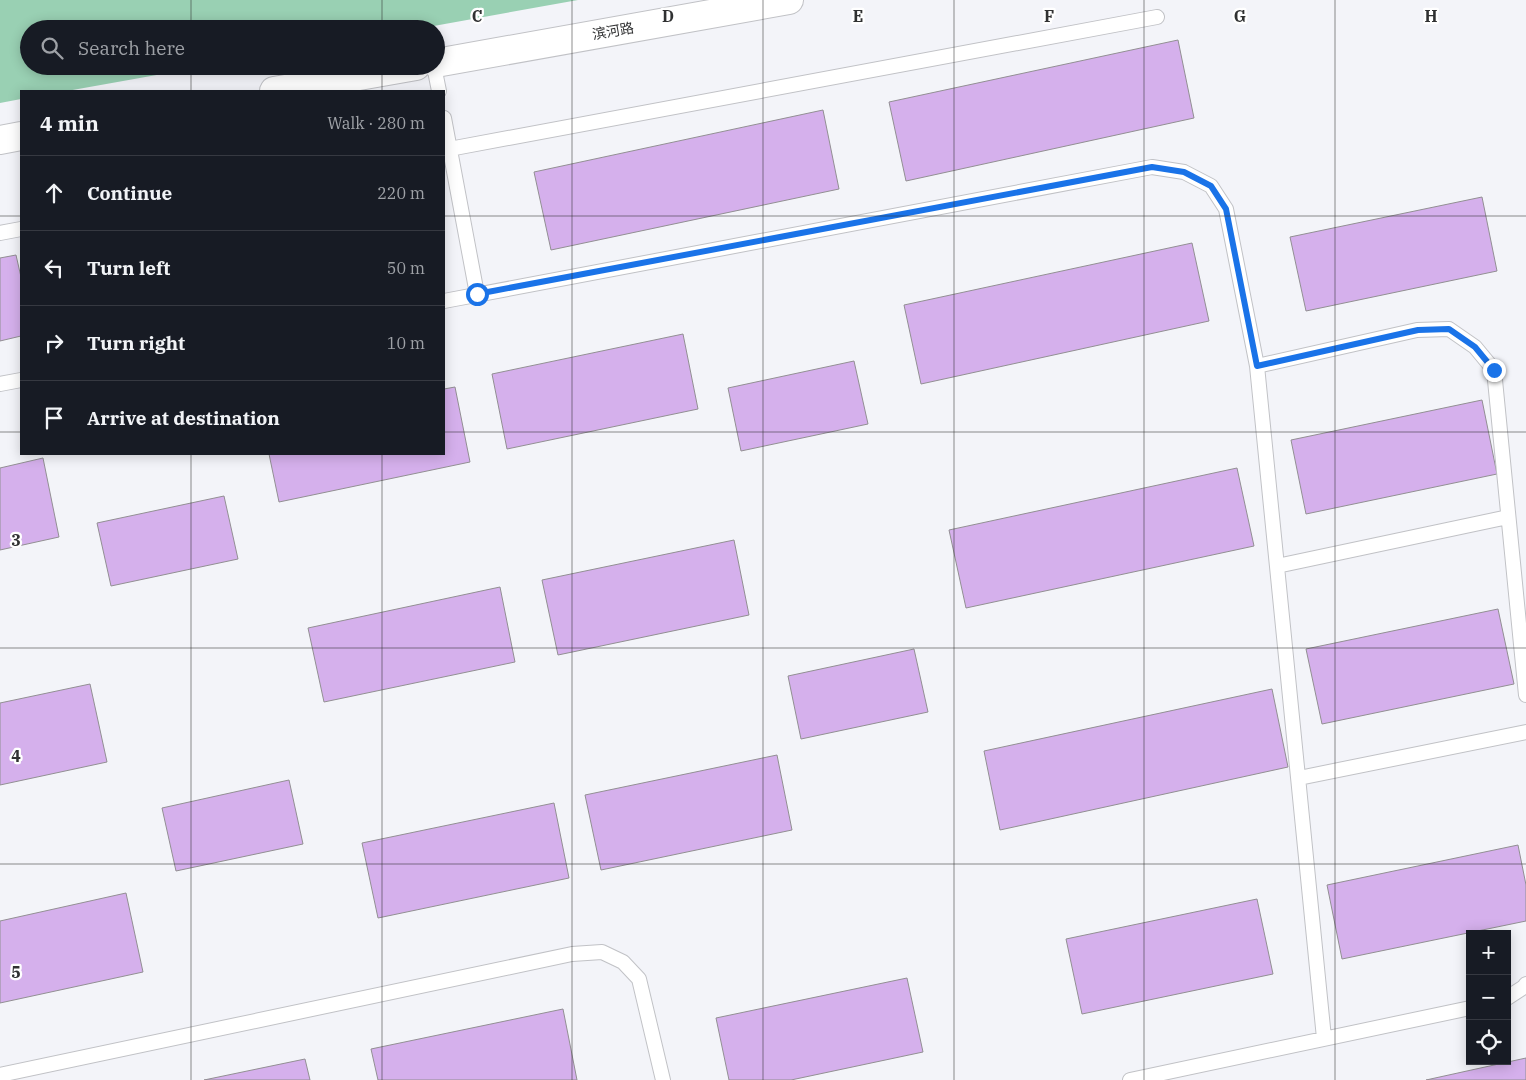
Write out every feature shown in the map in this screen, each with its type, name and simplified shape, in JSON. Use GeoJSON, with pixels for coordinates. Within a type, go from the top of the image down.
{"type":"FeatureCollection","features":[{"type":"Feature","properties":{"kind":"street","name":"滨河路"},"geometry":{"type":"LineString","coordinates":[[445,61],[789,0]]}},
{"type":"Feature","properties":{"kind":"street"},"geometry":{"type":"LineString","coordinates":[[280,90],[365,75]]}},
{"type":"Feature","properties":{"kind":"street"},"geometry":{"type":"LineString","coordinates":[[0,140],[20,136]]}},
{"type":"Feature","properties":{"kind":"lane"},"geometry":{"type":"LineString","coordinates":[[447,150],[1157,18]]}},
{"type":"Feature","properties":{"kind":"lane"},"geometry":{"type":"LineString","coordinates":[[435,75],[438,90]]}},
{"type":"Feature","properties":{"kind":"lane"},"geometry":{"type":"LineString","coordinates":[[445,129],[447,150],[477,294]]}},
{"type":"Feature","properties":{"kind":"lane"},"geometry":{"type":"LineString","coordinates":[[445,301],[1152,167],[1184,172],[1211,186],[1226,209],[1257,366],[1324,1038]]}},
{"type":"Feature","properties":{"kind":"lane"},"geometry":{"type":"LineString","coordinates":[[0,233],[20,229]]}},
{"type":"Feature","properties":{"kind":"lane"},"geometry":{"type":"LineString","coordinates":[[1257,366],[1418,330],[1449,329],[1475,347],[1494,370],[1526,695]]}},
{"type":"Feature","properties":{"kind":"lane"},"geometry":{"type":"LineString","coordinates":[[0,384],[20,380]]}},
{"type":"Feature","properties":{"kind":"lane"},"geometry":{"type":"LineString","coordinates":[[1277,566],[1508,517]]}},
{"type":"Feature","properties":{"kind":"lane"},"geometry":{"type":"LineString","coordinates":[[1298,778],[1526,732]]}},
{"type":"Feature","properties":{"kind":"lane"},"geometry":{"type":"LineString","coordinates":[[0,1075],[572,954],[602,952],[624,962],[639,979],[663,1080]]}},
{"type":"Feature","properties":{"kind":"lane"},"geometry":{"type":"LineString","coordinates":[[1511,995],[1526,984]]}},
{"type":"Feature","properties":{"kind":"lane"},"geometry":{"type":"LineString","coordinates":[[1130,1080],[1466,1009]]}},
{"type":"Feature","properties":{"kind":"green space"},"geometry":{"type":"Polygon","coordinates":[[[0,0],[578,0],[445,24],[445,20],[20,20],[20,75],[157,75],[73,90],[20,90],[20,99],[0,103],[0,0]]]}},
{"type":"Feature","properties":{"kind":"building"},"geometry":{"type":"Polygon","coordinates":[[[1178,40],[1194,118],[906,181],[889,102],[1178,40]]]}},
{"type":"Feature","properties":{"kind":"building"},"geometry":{"type":"Polygon","coordinates":[[[823,110],[839,189],[551,250],[534,172],[823,110]]]}},
{"type":"Feature","properties":{"kind":"building"},"geometry":{"type":"Polygon","coordinates":[[[1482,197],[1497,271],[1306,311],[1290,237],[1482,197]]]}},
{"type":"Feature","properties":{"kind":"building"},"geometry":{"type":"Polygon","coordinates":[[[1192,243],[1209,321],[921,384],[904,305],[1192,243]]]}},
{"type":"Feature","properties":{"kind":"building"},"geometry":{"type":"Polygon","coordinates":[[[16,255],[20,273],[20,336],[0,341],[0,258],[16,255]]]}},
{"type":"Feature","properties":{"kind":"building"},"geometry":{"type":"Polygon","coordinates":[[[683,334],[698,409],[507,449],[492,374],[683,334]]]}},
{"type":"Feature","properties":{"kind":"building"},"geometry":{"type":"Polygon","coordinates":[[[854,361],[868,424],[741,451],[728,388],[854,361]]]}},
{"type":"Feature","properties":{"kind":"building"},"geometry":{"type":"Polygon","coordinates":[[[455,387],[470,462],[279,502],[269,455],[445,455],[445,389],[455,387]]]}},
{"type":"Feature","properties":{"kind":"building"},"geometry":{"type":"Polygon","coordinates":[[[1482,400],[1497,474],[1306,514],[1291,440],[1482,400]]]}},
{"type":"Feature","properties":{"kind":"building"},"geometry":{"type":"Polygon","coordinates":[[[43,458],[59,537],[0,550],[0,468],[43,458]]]}},
{"type":"Feature","properties":{"kind":"building"},"geometry":{"type":"Polygon","coordinates":[[[1237,468],[1254,546],[966,608],[949,530],[1237,468]]]}},
{"type":"Feature","properties":{"kind":"building"},"geometry":{"type":"Polygon","coordinates":[[[224,496],[238,559],[111,586],[97,523],[224,496]]]}},
{"type":"Feature","properties":{"kind":"building"},"geometry":{"type":"Polygon","coordinates":[[[734,540],[749,615],[558,655],[542,580],[734,540]]]}},
{"type":"Feature","properties":{"kind":"building"},"geometry":{"type":"Polygon","coordinates":[[[500,587],[515,662],[324,702],[308,628],[500,587]]]}},
{"type":"Feature","properties":{"kind":"building"},"geometry":{"type":"Polygon","coordinates":[[[1498,609],[1514,684],[1322,724],[1306,649],[1498,609]]]}},
{"type":"Feature","properties":{"kind":"building"},"geometry":{"type":"Polygon","coordinates":[[[914,649],[928,712],[801,739],[788,676],[914,649]]]}},
{"type":"Feature","properties":{"kind":"building"},"geometry":{"type":"Polygon","coordinates":[[[90,684],[107,762],[0,785],[0,703],[90,684]]]}},
{"type":"Feature","properties":{"kind":"building"},"geometry":{"type":"Polygon","coordinates":[[[1272,689],[1288,767],[1000,830],[984,751],[1272,689]]]}},
{"type":"Feature","properties":{"kind":"building"},"geometry":{"type":"Polygon","coordinates":[[[777,755],[792,830],[601,870],[585,795],[777,755]]]}},
{"type":"Feature","properties":{"kind":"building"},"geometry":{"type":"Polygon","coordinates":[[[289,780],[303,844],[176,871],[162,808],[289,780]]]}},
{"type":"Feature","properties":{"kind":"building"},"geometry":{"type":"Polygon","coordinates":[[[554,803],[569,878],[378,918],[362,843],[554,803]]]}},
{"type":"Feature","properties":{"kind":"building"},"geometry":{"type":"Polygon","coordinates":[[[1518,845],[1526,885],[1526,921],[1482,930],[1466,930],[1466,933],[1342,959],[1327,885],[1518,845]]]}},
{"type":"Feature","properties":{"kind":"building"},"geometry":{"type":"Polygon","coordinates":[[[126,893],[143,972],[0,1003],[0,921],[126,893]]]}},
{"type":"Feature","properties":{"kind":"building"},"geometry":{"type":"Polygon","coordinates":[[[1257,899],[1273,974],[1082,1014],[1066,939],[1257,899]]]}},
{"type":"Feature","properties":{"kind":"building"},"geometry":{"type":"Polygon","coordinates":[[[907,978],[923,1052],[791,1080],[729,1080],[716,1018],[907,978]]]}},
{"type":"Feature","properties":{"kind":"building"},"geometry":{"type":"Polygon","coordinates":[[[563,1009],[577,1080],[378,1080],[371,1049],[563,1009]]]}},
{"type":"Feature","properties":{"kind":"building"},"geometry":{"type":"Polygon","coordinates":[[[1526,1058],[1526,1080],[1426,1080],[1494,1065],[1511,1065],[1511,1061],[1526,1058]]]}},
{"type":"Feature","properties":{"kind":"building"},"geometry":{"type":"Polygon","coordinates":[[[305,1059],[310,1080],[204,1080],[305,1059]]]}},
{"type":"Feature","properties":{"kind":"route"},"geometry":{"type":"LineString","coordinates":[[477,294],[1152,167],[1184,172],[1211,186],[1226,209],[1257,366],[1418,330],[1449,329],[1475,347],[1494,370]]}}]}
